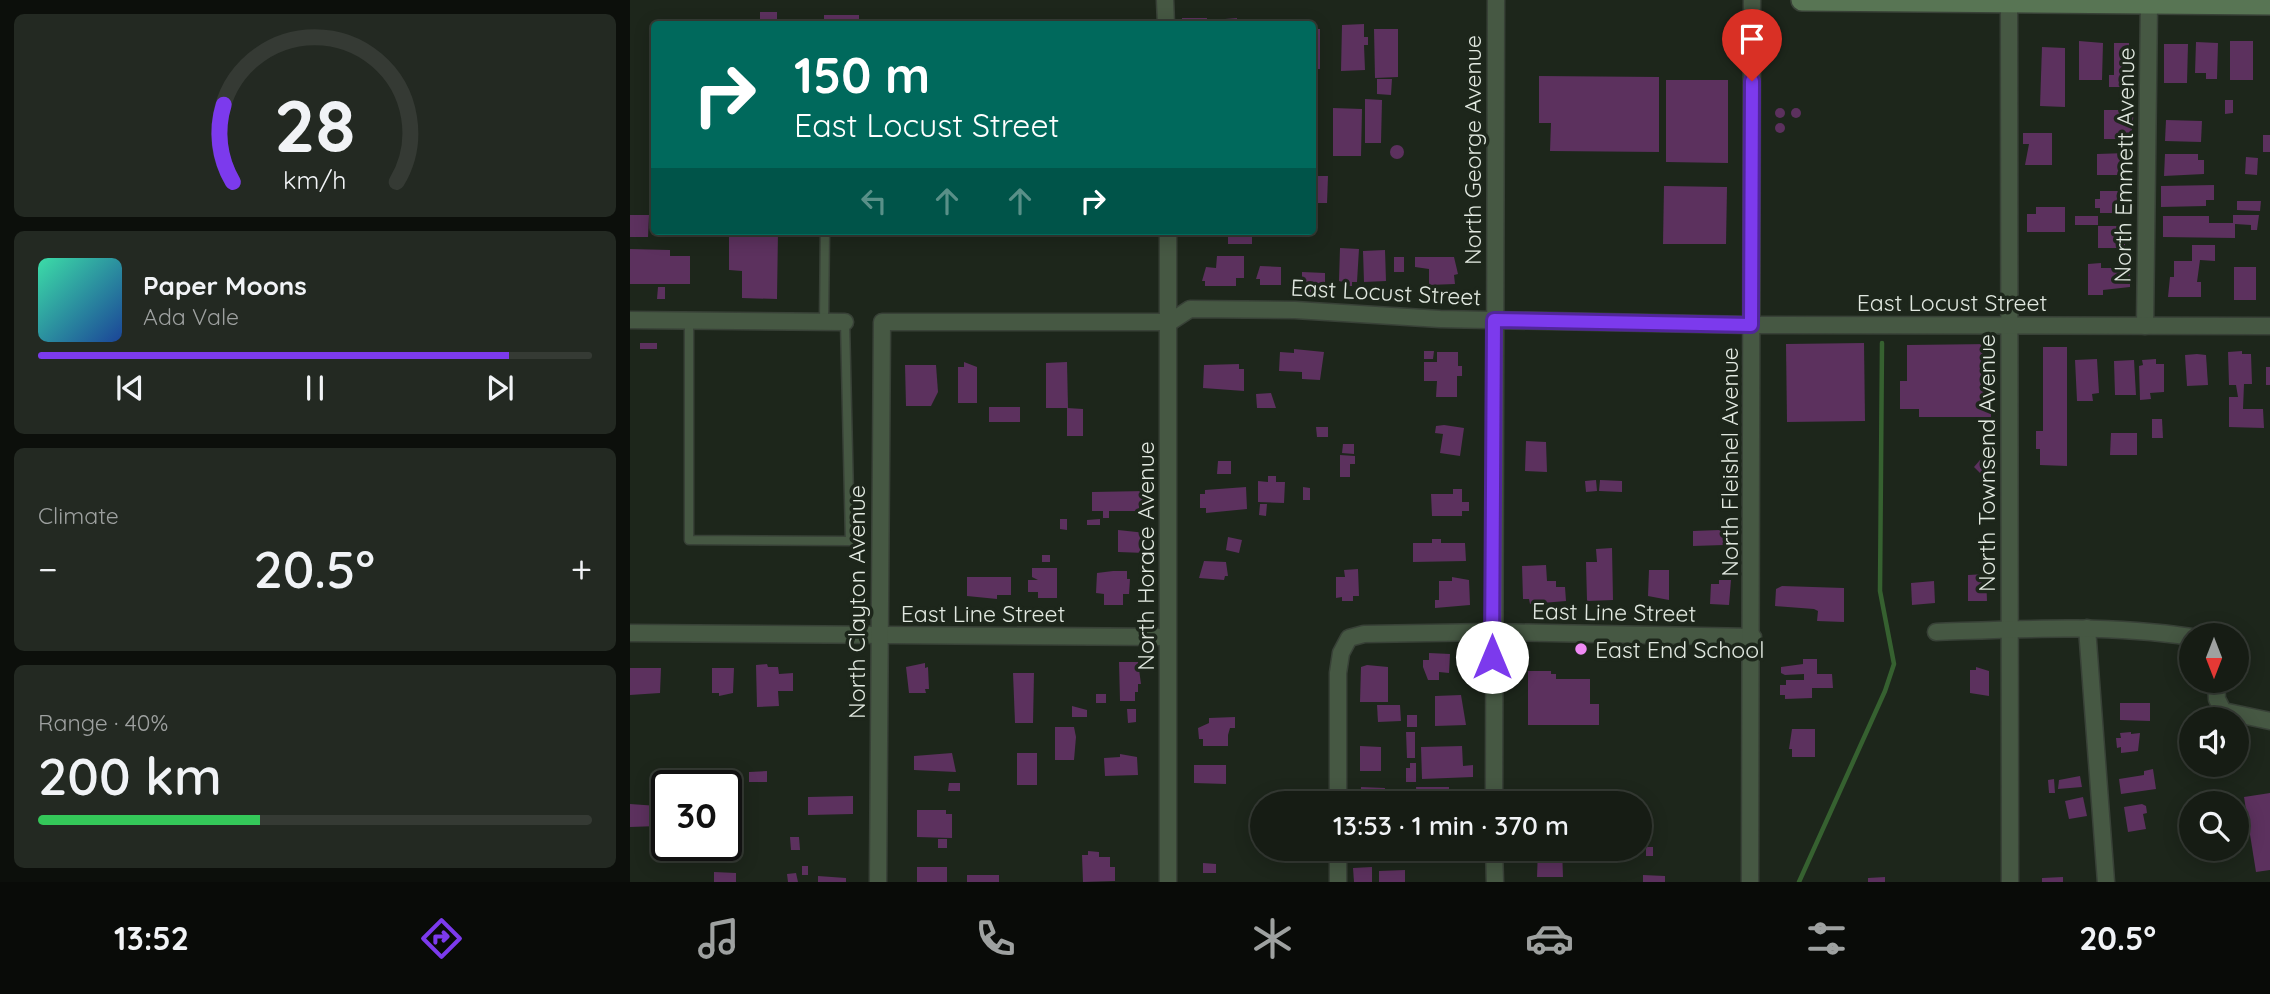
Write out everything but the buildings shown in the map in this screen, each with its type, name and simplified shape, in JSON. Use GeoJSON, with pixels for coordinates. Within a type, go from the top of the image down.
{"type":"FeatureCollection","features":[{"type":"Feature","properties":{"kind":"main road"},"geometry":{"type":"LineString","coordinates":[[1802,0],[2267,3]]}},
{"type":"Feature","properties":{"kind":"street"},"geometry":{"type":"LineString","coordinates":[[1165,0],[1166,21]]}},
{"type":"Feature","properties":{"kind":"street","name":"North George Avenue"},"geometry":{"type":"LineString","coordinates":[[1494,791],[1492,632],[1496,0]]}},
{"type":"Feature","properties":{"kind":"street","name":"North Fleishel Avenue"},"geometry":{"type":"LineString","coordinates":[[1750,882],[1753,636],[1752,0]]}},
{"type":"Feature","properties":{"kind":"street","name":"North Townsend Avenue"},"geometry":{"type":"LineString","coordinates":[[2009,2],[2010,882]]}},
{"type":"Feature","properties":{"kind":"street","name":"North Emmett Avenue"},"geometry":{"type":"LineString","coordinates":[[2145,326],[2149,4]]}},
{"type":"Feature","properties":{"kind":"street","name":"North Horace Avenue"},"geometry":{"type":"LineString","coordinates":[[1168,235],[1168,882]]}},
{"type":"Feature","properties":{"kind":"street","name":"East Locust Street"},"geometry":{"type":"LineString","coordinates":[[882,322],[1170,322],[1190,309],[1295,310],[1370,316],[1494,320],[1751,325],[2009,323],[2270,326]]}},
{"type":"Feature","properties":{"kind":"street"},"geometry":{"type":"LineString","coordinates":[[630,320],[845,322]]}},
{"type":"Feature","properties":{"kind":"street","name":"North Clayton Avenue"},"geometry":{"type":"LineString","coordinates":[[878,882],[882,322]]}},
{"type":"Feature","properties":{"kind":"street"},"geometry":{"type":"LineString","coordinates":[[2087,628],[2106,882]]}},
{"type":"Feature","properties":{"kind":"street"},"geometry":{"type":"LineString","coordinates":[[1936,632],[2087,628],[2147,630],[2179,635]]}},
{"type":"Feature","properties":{"kind":"street","name":"East Line Street"},"geometry":{"type":"LineString","coordinates":[[1338,791],[1338,673],[1341,653],[1349,638],[1364,635],[1492,632],[1753,636]]}},
{"type":"Feature","properties":{"kind":"street","name":"East Line Street"},"geometry":{"type":"LineString","coordinates":[[630,633],[1167,637]]}},
{"type":"Feature","properties":{"kind":"street"},"geometry":{"type":"LineString","coordinates":[[2217,693],[2223,711],[2270,721]]}},
{"type":"Feature","properties":{"kind":"street"},"geometry":{"type":"LineString","coordinates":[[1338,861],[1338,882]]}},
{"type":"Feature","properties":{"kind":"street"},"geometry":{"type":"LineString","coordinates":[[1494,861],[1495,882]]}},
{"type":"Feature","properties":{"kind":"lane"},"geometry":{"type":"LineString","coordinates":[[824,321],[825,235]]}},
{"type":"Feature","properties":{"kind":"lane"},"geometry":{"type":"LineString","coordinates":[[689,320],[689,540],[850,541],[845,322]]}},
{"type":"Feature","properties":{"kind":"waterway"},"geometry":{"type":"LineString","coordinates":[[1799,882],[1885,691],[1894,664],[1880,591],[1882,343]]}},
{"type":"Feature","properties":{"kind":"place","name":"East End School"},"geometry":{"type":"Point","coordinates":[1581,649]}},
{"type":"Feature","properties":{"kind":"route"},"geometry":{"type":"LineString","coordinates":[[1492,657],[1494,320],[1751,325],[1752,81]]}}]}
